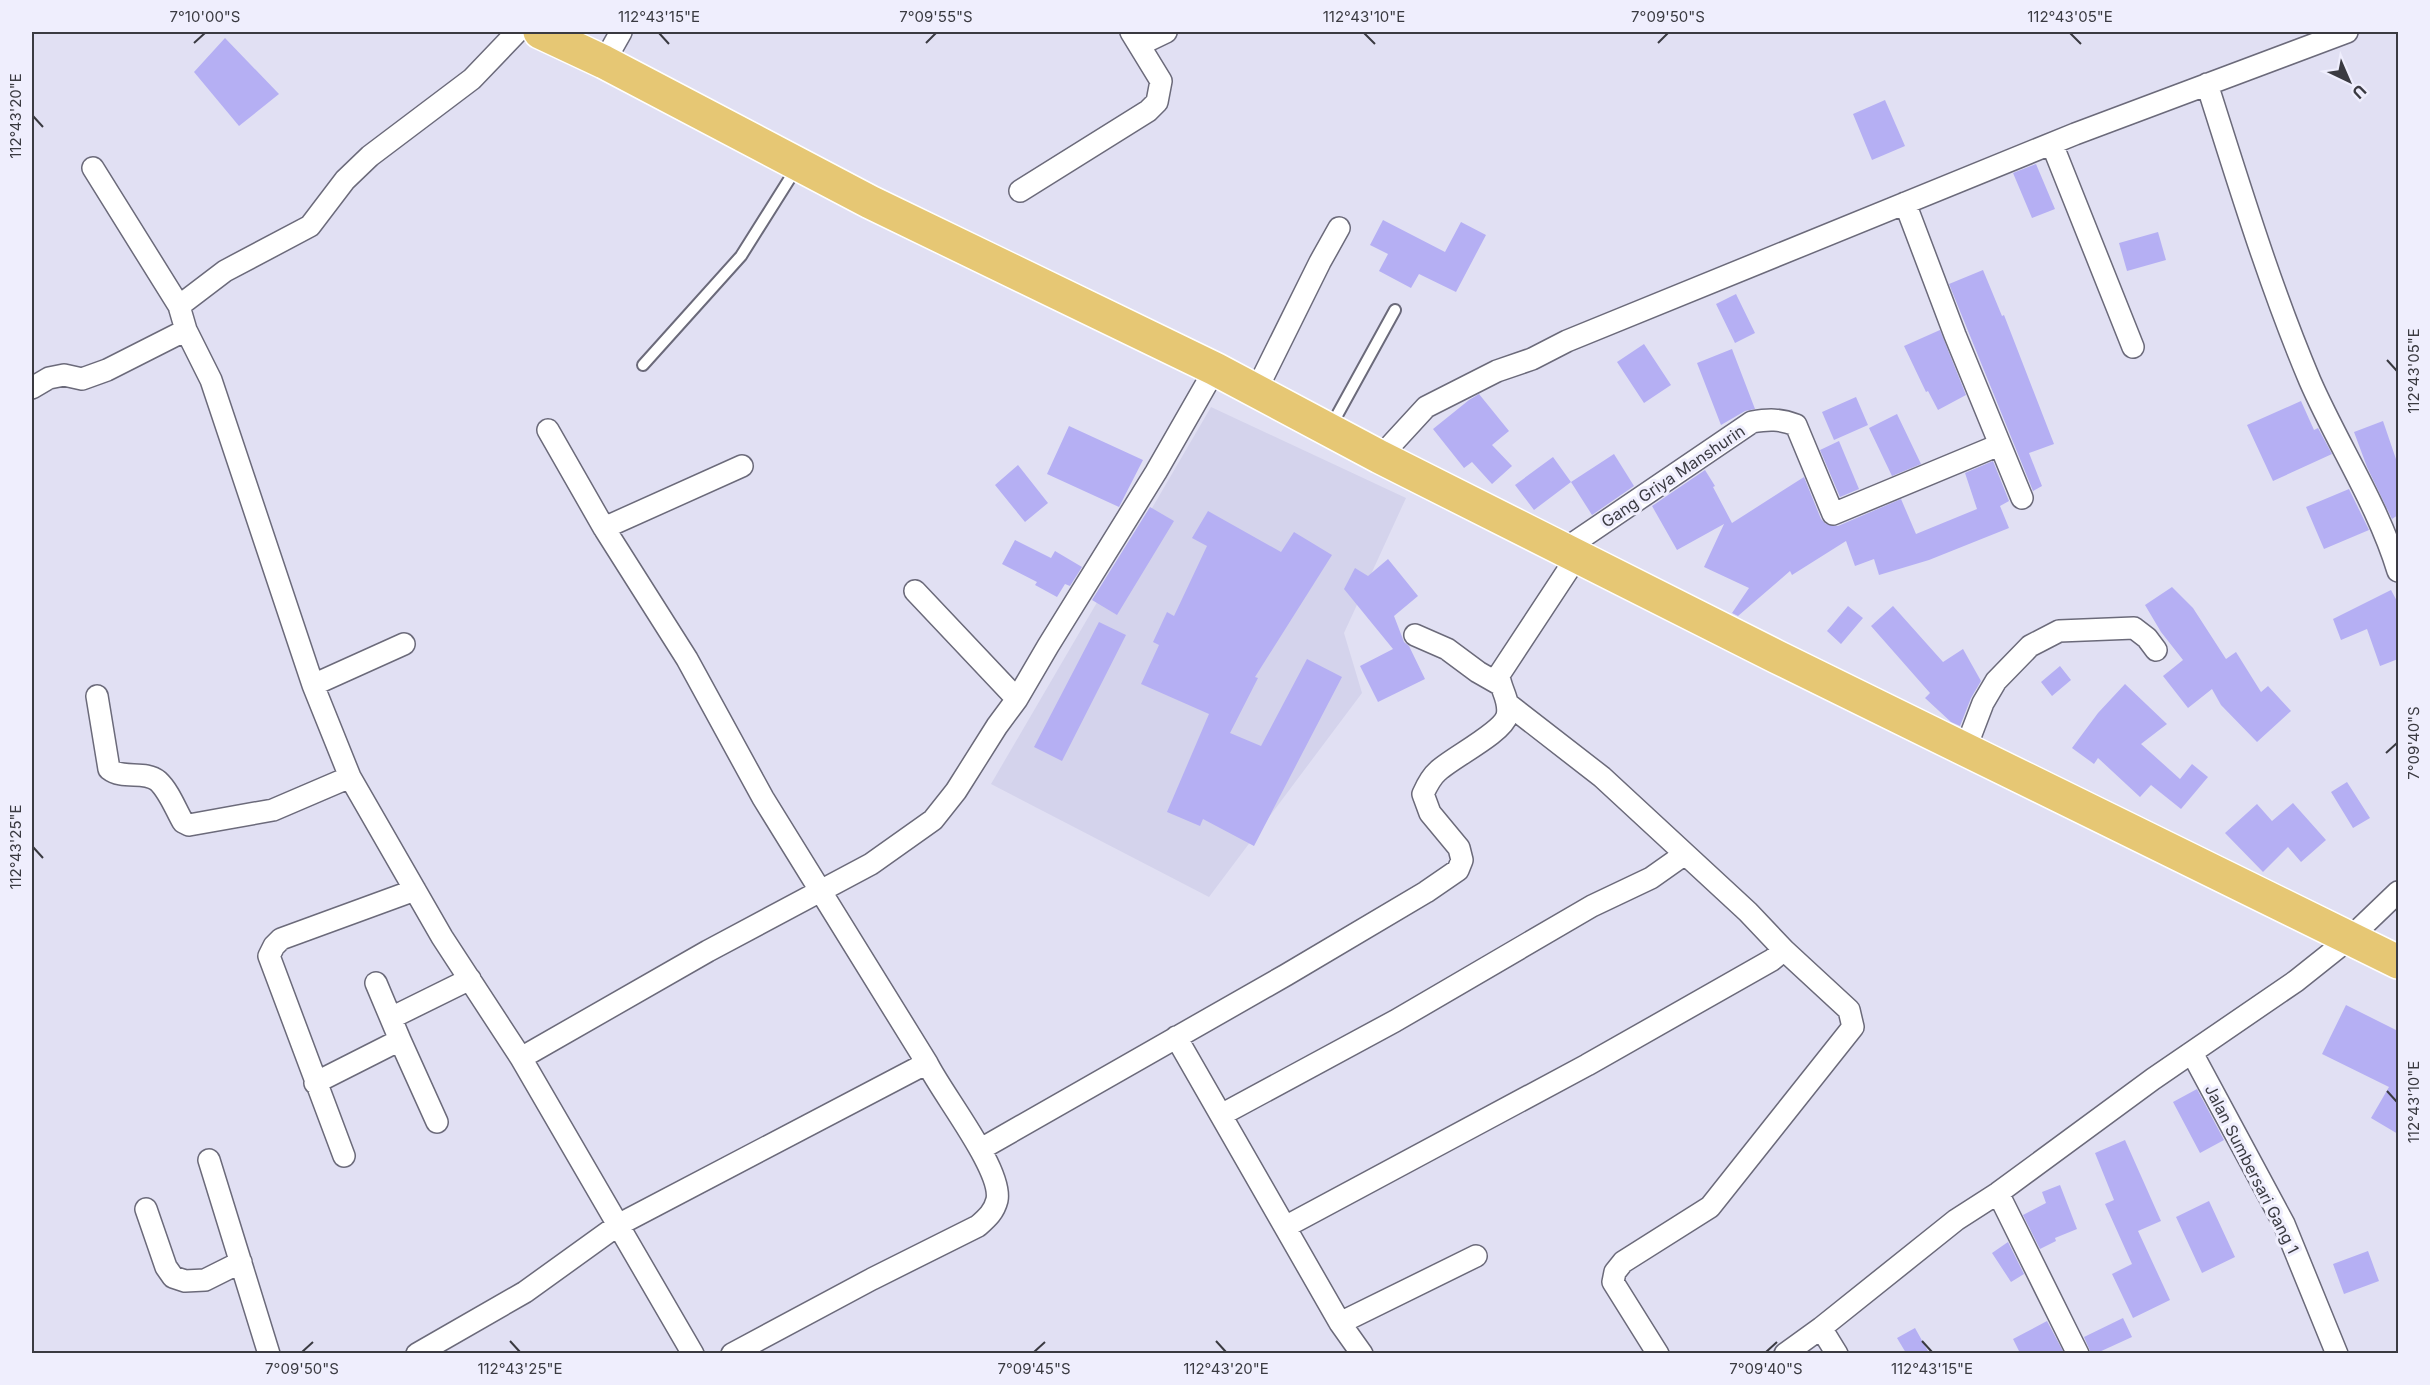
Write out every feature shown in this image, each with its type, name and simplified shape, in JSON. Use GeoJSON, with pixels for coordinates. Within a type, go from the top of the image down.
{"type":"FeatureCollection","features":[{"type":"Feature","properties":{"kind":"highway"},"geometry":{"type":"LineString","coordinates":[[540,32],[604,62],[870,202],[1215,369],[1380,457],[1965,750],[2398,962]]}},
{"type":"Feature","properties":{"kind":"street"},"geometry":{"type":"LineString","coordinates":[[179,306],[225,271],[310,226],[345,180],[370,156],[472,79],[517,32]]}},
{"type":"Feature","properties":{"kind":"street"},"geometry":{"type":"LineString","coordinates":[[604,62],[621,32]]}},
{"type":"Feature","properties":{"kind":"street"},"geometry":{"type":"LineString","coordinates":[[1020,191],[1148,111],[1156,102],[1161,81],[1135,38],[1166,32]]}},
{"type":"Feature","properties":{"kind":"street"},"geometry":{"type":"LineString","coordinates":[[1380,457],[1426,407],[1497,371],[1532,359],[1567,341],[2052,144],[2347,32]]}},
{"type":"Feature","properties":{"kind":"street"},"geometry":{"type":"LineString","coordinates":[[2207,84],[2263,259],[2283,312],[2311,382],[2388,539],[2398,571]]}},
{"type":"Feature","properties":{"kind":"street"},"geometry":{"type":"LineString","coordinates":[[2052,144],[2133,347]]}},
{"type":"Feature","properties":{"kind":"street"},"geometry":{"type":"LineString","coordinates":[[93,168],[179,306],[186,330],[211,380],[313,685],[350,777],[442,938],[521,1058],[693,1353]]}},
{"type":"Feature","properties":{"kind":"street"},"geometry":{"type":"LineString","coordinates":[[1905,203],[1999,445],[2022,498]]}},
{"type":"Feature","properties":{"kind":"street"},"geometry":{"type":"LineString","coordinates":[[1256,392],[1339,228]]}},
{"type":"Feature","properties":{"kind":"street"},"geometry":{"type":"LineString","coordinates":[[32,388],[50,378],[64,375],[82,379],[107,370],[186,330]]}},
{"type":"Feature","properties":{"kind":"street"},"geometry":{"type":"LineString","coordinates":[[521,1058],[708,951],[871,864],[933,820],[956,792],[997,726],[1017,699],[1047,646],[1150,483],[1215,369]]}},
{"type":"Feature","properties":{"kind":"street","name":"Gang Griya Manshurin"},"geometry":{"type":"LineString","coordinates":[[1571,552],[1752,422],[1769,419],[1782,420],[1796,425],[1833,514],[1999,445]]}},
{"type":"Feature","properties":{"kind":"street"},"geometry":{"type":"LineString","coordinates":[[548,430],[604,528],[687,658],[757,788],[927,1063],[936,1082],[981,1149],[990,1169],[998,1198],[992,1213],[978,1226],[732,1353]]}},
{"type":"Feature","properties":{"kind":"street"},"geometry":{"type":"LineString","coordinates":[[604,528],[742,466]]}},
{"type":"Feature","properties":{"kind":"street"},"geometry":{"type":"LineString","coordinates":[[1571,552],[1499,675],[1499,684],[1508,704],[1602,777],[1748,912],[1784,950],[1849,1010],[1854,1027],[1710,1207],[1623,1262],[1615,1272],[1613,1282],[1658,1353]]}},
{"type":"Feature","properties":{"kind":"street"},"geometry":{"type":"LineString","coordinates":[[915,591],[1017,699]]}},
{"type":"Feature","properties":{"kind":"street"},"geometry":{"type":"LineString","coordinates":[[1965,750],[1983,704],[1996,681],[2030,646],[2059,631],[2134,628],[2147,638],[2156,650]]}},
{"type":"Feature","properties":{"kind":"street"},"geometry":{"type":"LineString","coordinates":[[1415,635],[1447,649],[1499,684]]}},
{"type":"Feature","properties":{"kind":"street"},"geometry":{"type":"LineString","coordinates":[[313,685],[404,644]]}},
{"type":"Feature","properties":{"kind":"street"},"geometry":{"type":"LineString","coordinates":[[97,696],[109,769],[116,774],[153,777],[160,783],[183,822],[189,825],[273,810],[350,777]]}},
{"type":"Feature","properties":{"kind":"street"},"geometry":{"type":"LineString","coordinates":[[981,1149],[1396,910],[1458,870],[1462,860],[1459,848],[1430,813],[1423,794],[1437,771],[1490,735],[1506,718],[1508,704]]}},
{"type":"Feature","properties":{"kind":"street"},"geometry":{"type":"LineString","coordinates":[[1221,1115],[1395,1021],[1592,906],[1651,878],[1685,854]]}},
{"type":"Feature","properties":{"kind":"street"},"geometry":{"type":"LineString","coordinates":[[344,1156],[269,956],[281,939],[415,890]]}},
{"type":"Feature","properties":{"kind":"street"},"geometry":{"type":"LineString","coordinates":[[1785,1353],[1821,1328],[1956,1220],[1998,1193],[2296,981],[2350,938],[2398,892]]}},
{"type":"Feature","properties":{"kind":"street"},"geometry":{"type":"LineString","coordinates":[[1285,1227],[1587,1065],[1772,960],[1784,950]]}},
{"type":"Feature","properties":{"kind":"street"},"geometry":{"type":"LineString","coordinates":[[391,1018],[470,979]]}},
{"type":"Feature","properties":{"kind":"street"},"geometry":{"type":"LineString","coordinates":[[376,982],[399,1040],[437,1122]]}},
{"type":"Feature","properties":{"kind":"street"},"geometry":{"type":"LineString","coordinates":[[1176,1037],[1340,1323],[1362,1353]]}},
{"type":"Feature","properties":{"kind":"street"},"geometry":{"type":"LineString","coordinates":[[315,1083],[399,1040]]}},
{"type":"Feature","properties":{"kind":"street","name":"Jalan Sumbersari Gang 1"},"geometry":{"type":"LineString","coordinates":[[2192,1053],[2284,1224],[2337,1353]]}},
{"type":"Feature","properties":{"kind":"street"},"geometry":{"type":"LineString","coordinates":[[417,1353],[525,1292],[618,1225],[927,1063]]}},
{"type":"Feature","properties":{"kind":"street"},"geometry":{"type":"LineString","coordinates":[[209,1160],[269,1353]]}},
{"type":"Feature","properties":{"kind":"street"},"geometry":{"type":"LineString","coordinates":[[1998,1193],[2079,1353]]}},
{"type":"Feature","properties":{"kind":"street"},"geometry":{"type":"LineString","coordinates":[[146,1209],[166,1267],[173,1277],[185,1281],[205,1280],[241,1262]]}},
{"type":"Feature","properties":{"kind":"street"},"geometry":{"type":"LineString","coordinates":[[1340,1323],[1476,1256]]}},
{"type":"Feature","properties":{"kind":"street"},"geometry":{"type":"LineString","coordinates":[[1821,1328],[1836,1353]]}},
{"type":"Feature","properties":{"kind":"lane"},"geometry":{"type":"LineString","coordinates":[[644,365],[741,256],[799,164]]}},
{"type":"Feature","properties":{"kind":"lane"},"geometry":{"type":"LineString","coordinates":[[1329,429],[1395,310]]}},
{"type":"Feature","properties":{"kind":"shaded area"},"geometry":{"type":"Polygon","coordinates":[[[1211,407],[1406,498],[1344,633],[1362,693],[1209,897],[991,784],[1211,407]]]}},
{"type":"Feature","properties":{"kind":"building"},"geometry":{"type":"Polygon","coordinates":[[[225,38],[279,94],[239,126],[194,72],[225,38]]]}},
{"type":"Feature","properties":{"kind":"building"},"geometry":{"type":"Polygon","coordinates":[[[1885,100],[1905,146],[1872,160],[1853,114],[1885,100]]]}},
{"type":"Feature","properties":{"kind":"building"},"geometry":{"type":"Polygon","coordinates":[[[2036,164],[2055,209],[2032,218],[2013,173],[2036,164]]]}},
{"type":"Feature","properties":{"kind":"building"},"geometry":{"type":"Polygon","coordinates":[[[1383,220],[1445,252],[1461,222],[1486,235],[1456,292],[1419,274],[1411,288],[1379,271],[1388,254],[1370,245],[1383,220]]]}},
{"type":"Feature","properties":{"kind":"building"},"geometry":{"type":"Polygon","coordinates":[[[2158,232],[2166,260],[2127,271],[2119,243],[2158,232]]]}},
{"type":"Feature","properties":{"kind":"building"},"geometry":{"type":"Polygon","coordinates":[[[1983,270],[2002,316],[2004,315],[2054,444],[2029,453],[2042,486],[2033,491],[1949,284],[1983,270]]]}},
{"type":"Feature","properties":{"kind":"building"},"geometry":{"type":"Polygon","coordinates":[[[1736,294],[1755,333],[1735,343],[1716,304],[1736,294]]]}},
{"type":"Feature","properties":{"kind":"building"},"geometry":{"type":"Polygon","coordinates":[[[1940,330],[1966,395],[1938,410],[1928,391],[1926,392],[1904,346],[1940,330]]]}},
{"type":"Feature","properties":{"kind":"building"},"geometry":{"type":"Polygon","coordinates":[[[1644,344],[1671,385],[1644,403],[1617,362],[1644,344]]]}},
{"type":"Feature","properties":{"kind":"building"},"geometry":{"type":"Polygon","coordinates":[[[1732,349],[1755,409],[1745,411],[1721,425],[1697,363],[1732,349]]]}},
{"type":"Feature","properties":{"kind":"building"},"geometry":{"type":"Polygon","coordinates":[[[1479,394],[1509,431],[1492,445],[1512,466],[1492,484],[1472,462],[1464,468],[1433,429],[1479,394]]]}},
{"type":"Feature","properties":{"kind":"building"},"geometry":{"type":"Polygon","coordinates":[[[1856,397],[1868,425],[1834,440],[1822,412],[1856,397]]]}},
{"type":"Feature","properties":{"kind":"building"},"geometry":{"type":"Polygon","coordinates":[[[2301,401],[2314,430],[2318,428],[2332,454],[2273,481],[2247,425],[2301,401]]]}},
{"type":"Feature","properties":{"kind":"building"},"geometry":{"type":"Polygon","coordinates":[[[1897,414],[1921,464],[1892,476],[1869,428],[1897,414]]]}},
{"type":"Feature","properties":{"kind":"building"},"geometry":{"type":"Polygon","coordinates":[[[2383,421],[2398,465],[2398,515],[2392,519],[2367,467],[2354,432],[2383,421]]]}},
{"type":"Feature","properties":{"kind":"building"},"geometry":{"type":"Polygon","coordinates":[[[1069,426],[1143,460],[1119,507],[1047,474],[1069,426]]]}},
{"type":"Feature","properties":{"kind":"building"},"geometry":{"type":"Polygon","coordinates":[[[1839,441],[1859,489],[1840,497],[1820,450],[1839,441]]]}},
{"type":"Feature","properties":{"kind":"building"},"geometry":{"type":"Polygon","coordinates":[[[1614,454],[1634,486],[1592,515],[1571,482],[1614,454]]]}},
{"type":"Feature","properties":{"kind":"building"},"geometry":{"type":"Polygon","coordinates":[[[1553,457],[1571,482],[1534,510],[1515,485],[1553,457]]]}},
{"type":"Feature","properties":{"kind":"building"},"geometry":{"type":"Polygon","coordinates":[[[1993,461],[2009,501],[2000,506],[2009,528],[1929,560],[1879,575],[1874,559],[1855,566],[1846,541],[1792,575],[1790,571],[1738,616],[1732,613],[1749,588],[1704,567],[1724,524],[1677,550],[1652,506],[1705,470],[1732,523],[1804,477],[1821,519],[1826,524],[1838,526],[1901,499],[1916,534],[1977,509],[1965,473],[1993,461]]]}},
{"type":"Feature","properties":{"kind":"building"},"geometry":{"type":"Polygon","coordinates":[[[1018,465],[1048,503],[1025,522],[995,485],[1018,465]]]}},
{"type":"Feature","properties":{"kind":"building"},"geometry":{"type":"Polygon","coordinates":[[[2349,489],[2369,530],[2324,549],[2306,507],[2349,489]]]}},
{"type":"Feature","properties":{"kind":"building"},"geometry":{"type":"Polygon","coordinates":[[[1150,507],[1174,521],[1117,615],[1092,600],[1150,507]]]}},
{"type":"Feature","properties":{"kind":"building"},"geometry":{"type":"Polygon","coordinates":[[[1208,511],[1281,552],[1294,532],[1332,555],[1255,677],[1258,678],[1230,733],[1261,746],[1307,659],[1342,677],[1254,846],[1203,819],[1200,826],[1167,812],[1209,714],[1141,684],[1159,645],[1153,642],[1167,612],[1174,616],[1207,546],[1192,538],[1208,511]]]}},
{"type":"Feature","properties":{"kind":"building"},"geometry":{"type":"Polygon","coordinates":[[[1015,540],[1051,558],[1055,551],[1082,567],[1070,586],[1065,584],[1057,597],[1035,585],[1037,582],[1002,564],[1015,540]]]}},
{"type":"Feature","properties":{"kind":"building"},"geometry":{"type":"Polygon","coordinates":[[[1388,559],[1418,596],[1394,616],[1404,642],[1409,646],[1425,679],[1378,702],[1360,666],[1393,649],[1344,589],[1355,568],[1368,576],[1388,559]]]}},
{"type":"Feature","properties":{"kind":"building"},"geometry":{"type":"Polygon","coordinates":[[[2172,587],[2193,608],[2226,659],[2236,652],[2261,692],[2268,686],[2291,711],[2257,742],[2221,705],[2212,689],[2188,708],[2163,676],[2183,660],[2161,632],[2145,605],[2172,587]]]}},
{"type":"Feature","properties":{"kind":"building"},"geometry":{"type":"Polygon","coordinates":[[[2391,590],[2398,603],[2398,659],[2380,666],[2367,629],[2341,640],[2333,619],[2391,590]]]}},
{"type":"Feature","properties":{"kind":"building"},"geometry":{"type":"Polygon","coordinates":[[[1848,606],[1863,618],[1841,644],[1827,631],[1848,606]]]}},
{"type":"Feature","properties":{"kind":"building"},"geometry":{"type":"Polygon","coordinates":[[[1893,606],[1943,662],[1963,649],[1981,681],[1971,698],[1960,726],[1951,722],[1925,698],[1930,693],[1871,626],[1893,606]]]}},
{"type":"Feature","properties":{"kind":"building"},"geometry":{"type":"Polygon","coordinates":[[[1099,622],[1126,635],[1062,761],[1034,747],[1099,622]]]}},
{"type":"Feature","properties":{"kind":"building"},"geometry":{"type":"Polygon","coordinates":[[[2060,666],[2071,680],[2052,696],[2041,682],[2060,666]]]}},
{"type":"Feature","properties":{"kind":"building"},"geometry":{"type":"Polygon","coordinates":[[[2125,684],[2167,724],[2141,744],[2180,779],[2192,764],[2208,777],[2181,809],[2151,785],[2140,797],[2098,758],[2094,764],[2072,748],[2098,713],[2125,684]]]}},
{"type":"Feature","properties":{"kind":"building"},"geometry":{"type":"Polygon","coordinates":[[[2347,782],[2370,818],[2353,828],[2331,792],[2347,782]]]}},
{"type":"Feature","properties":{"kind":"building"},"geometry":{"type":"Polygon","coordinates":[[[2293,803],[2326,840],[2301,862],[2288,847],[2263,872],[2225,833],[2257,804],[2272,821],[2293,803]]]}},
{"type":"Feature","properties":{"kind":"building"},"geometry":{"type":"Polygon","coordinates":[[[2346,1005],[2398,1031],[2398,1134],[2371,1118],[2389,1087],[2322,1054],[2346,1005]]]}},
{"type":"Feature","properties":{"kind":"building"},"geometry":{"type":"Polygon","coordinates":[[[2197,1089],[2224,1140],[2200,1153],[2173,1102],[2197,1089]]]}},
{"type":"Feature","properties":{"kind":"building"},"geometry":{"type":"Polygon","coordinates":[[[2125,1140],[2161,1221],[2138,1231],[2170,1300],[2133,1318],[2112,1274],[2132,1264],[2105,1204],[2114,1200],[2095,1153],[2125,1140]]]}},
{"type":"Feature","properties":{"kind":"building"},"geometry":{"type":"Polygon","coordinates":[[[2060,1185],[2077,1229],[2055,1238],[2056,1241],[2040,1249],[2023,1215],[2046,1203],[2042,1192],[2060,1185]]]}},
{"type":"Feature","properties":{"kind":"building"},"geometry":{"type":"Polygon","coordinates":[[[2209,1201],[2235,1257],[2202,1273],[2176,1217],[2209,1201]]]}},
{"type":"Feature","properties":{"kind":"building"},"geometry":{"type":"Polygon","coordinates":[[[2008,1242],[2024,1274],[2011,1282],[1992,1253],[2008,1242]]]}},
{"type":"Feature","properties":{"kind":"building"},"geometry":{"type":"Polygon","coordinates":[[[2368,1251],[2379,1281],[2344,1294],[2333,1264],[2368,1251]]]}},
{"type":"Feature","properties":{"kind":"building"},"geometry":{"type":"Polygon","coordinates":[[[2123,1318],[2132,1337],[2097,1353],[2091,1353],[2084,1337],[2123,1318]]]}},
{"type":"Feature","properties":{"kind":"building"},"geometry":{"type":"Polygon","coordinates":[[[2047,1321],[2064,1353],[2020,1353],[2013,1339],[2047,1321]]]}},
{"type":"Feature","properties":{"kind":"building"},"geometry":{"type":"Polygon","coordinates":[[[1915,1328],[1929,1353],[1906,1353],[1897,1338],[1915,1328]]]}}]}
